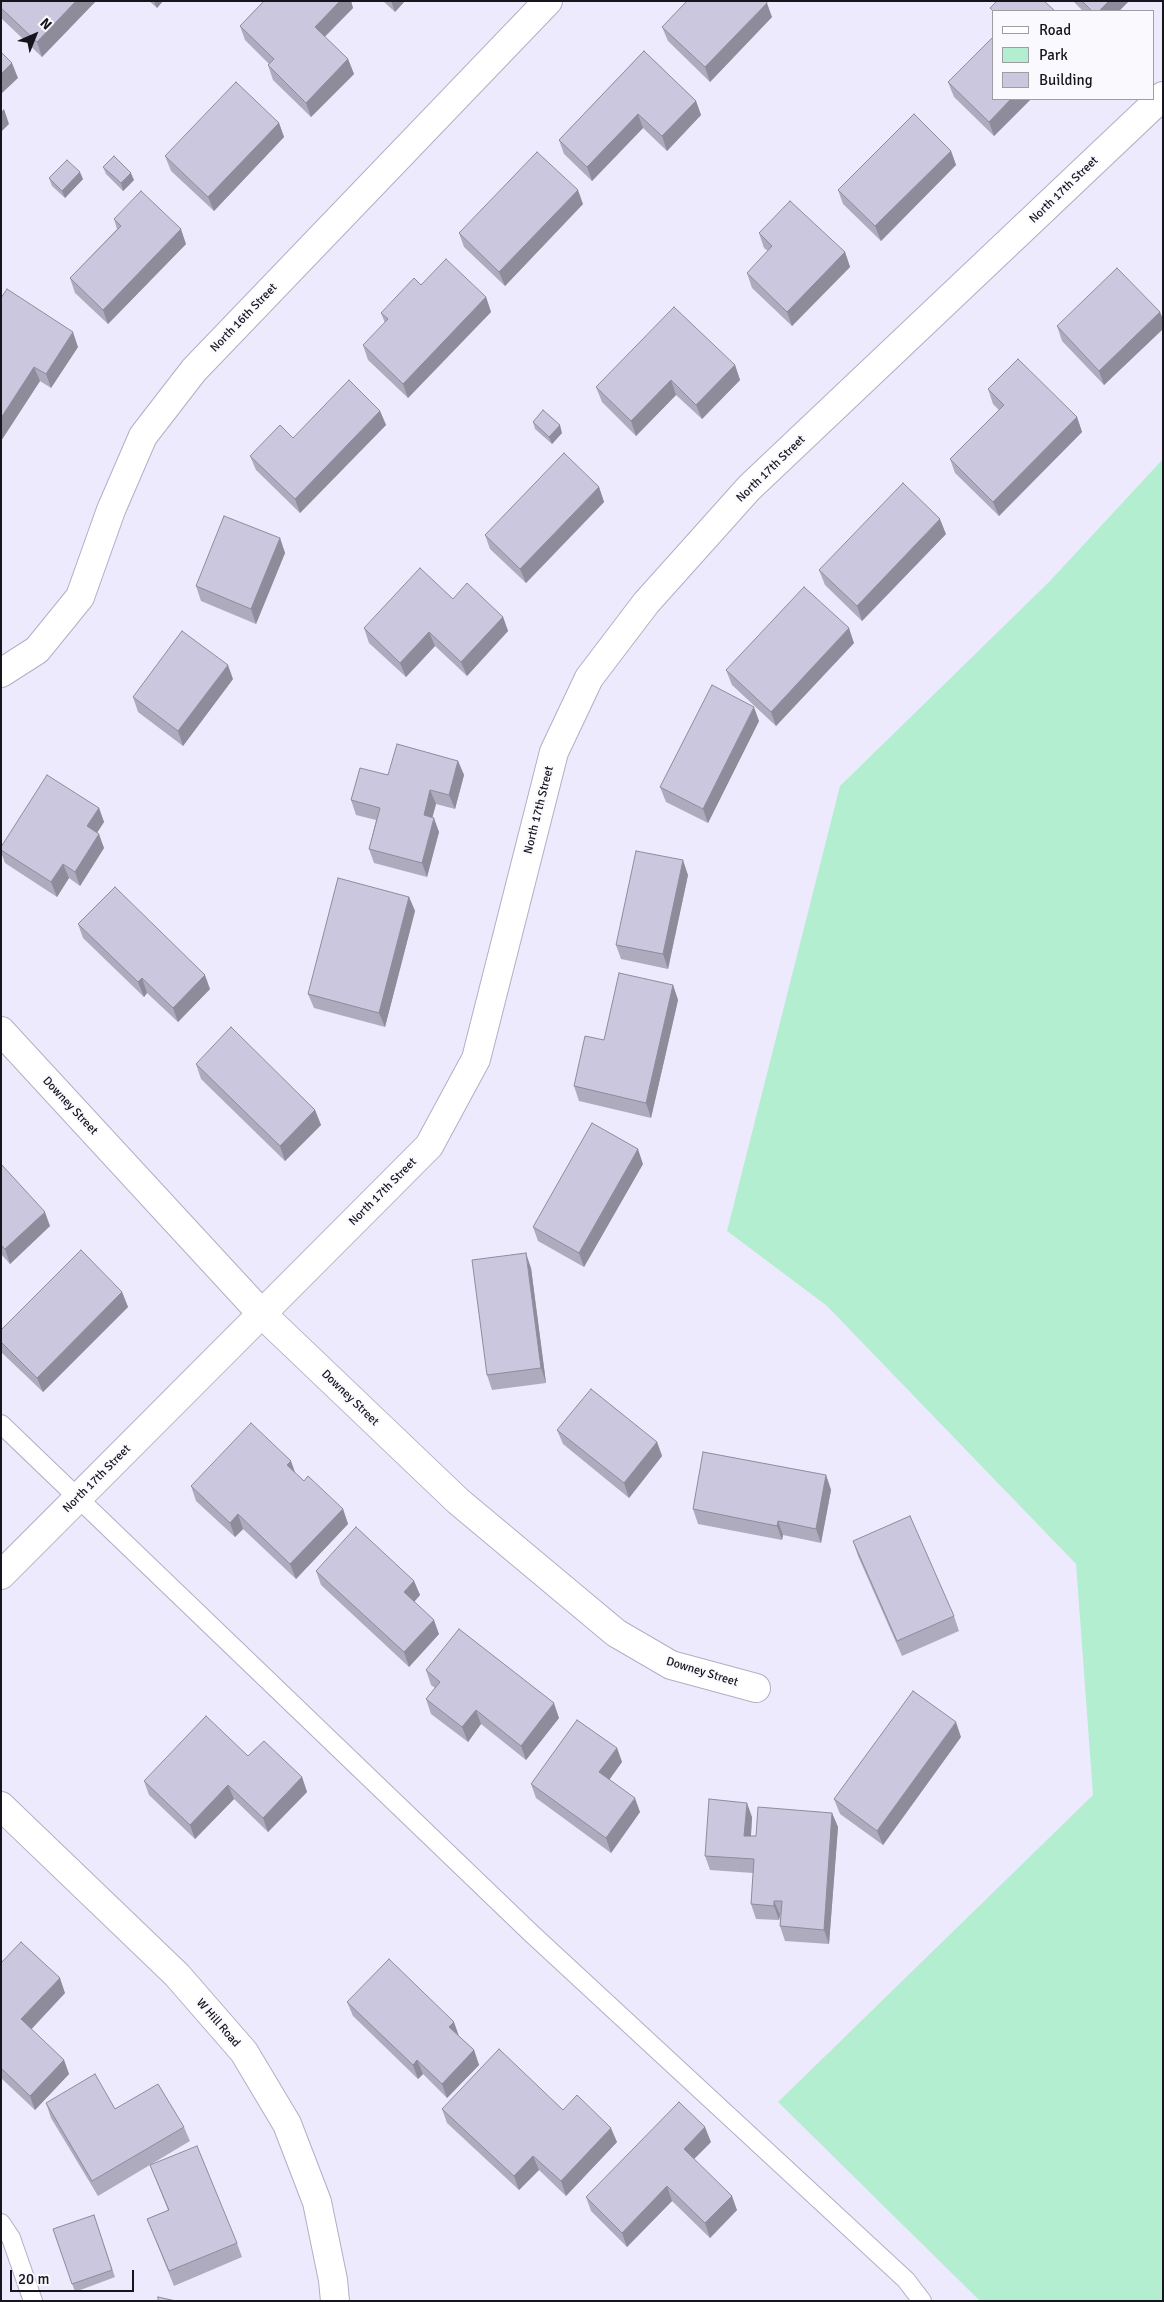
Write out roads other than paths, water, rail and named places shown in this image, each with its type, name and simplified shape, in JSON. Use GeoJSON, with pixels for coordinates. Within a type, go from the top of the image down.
{"type":"FeatureCollection","features":[{"type":"Feature","properties":{"kind":"street","name":"North 16th Street"},"geometry":{"type":"LineString","coordinates":[[1,673],[37,650],[80,597],[111,510],[143,436],[194,370],[548,1]]}},
{"type":"Feature","properties":{"kind":"street","name":"North 17th Street"},"geometry":{"type":"LineString","coordinates":[[1,1575],[429,1146],[476,1059],[554,752],[589,678],[646,603],[750,488],[1163,96]]}},
{"type":"Feature","properties":{"kind":"street","name":"Downey Street"},"geometry":{"type":"LineString","coordinates":[[1,1031],[262,1314],[458,1501],[616,1633],[671,1665],[756,1688]]}},
{"type":"Feature","properties":{"kind":"street","name":"W Hill Road"},"geometry":{"type":"LineString","coordinates":[[1,1806],[177,1975],[244,2052],[287,2124],[317,2202],[333,2280],[335,2301]]}},
{"type":"Feature","properties":{"kind":"lane"},"geometry":{"type":"LineString","coordinates":[[1,1424],[77,1499],[539,1940],[906,2280],[922,2301]]}},
{"type":"Feature","properties":{"kind":"lane"},"geometry":{"type":"LineString","coordinates":[[1,2223],[11,2238],[33,2301]]}}]}
